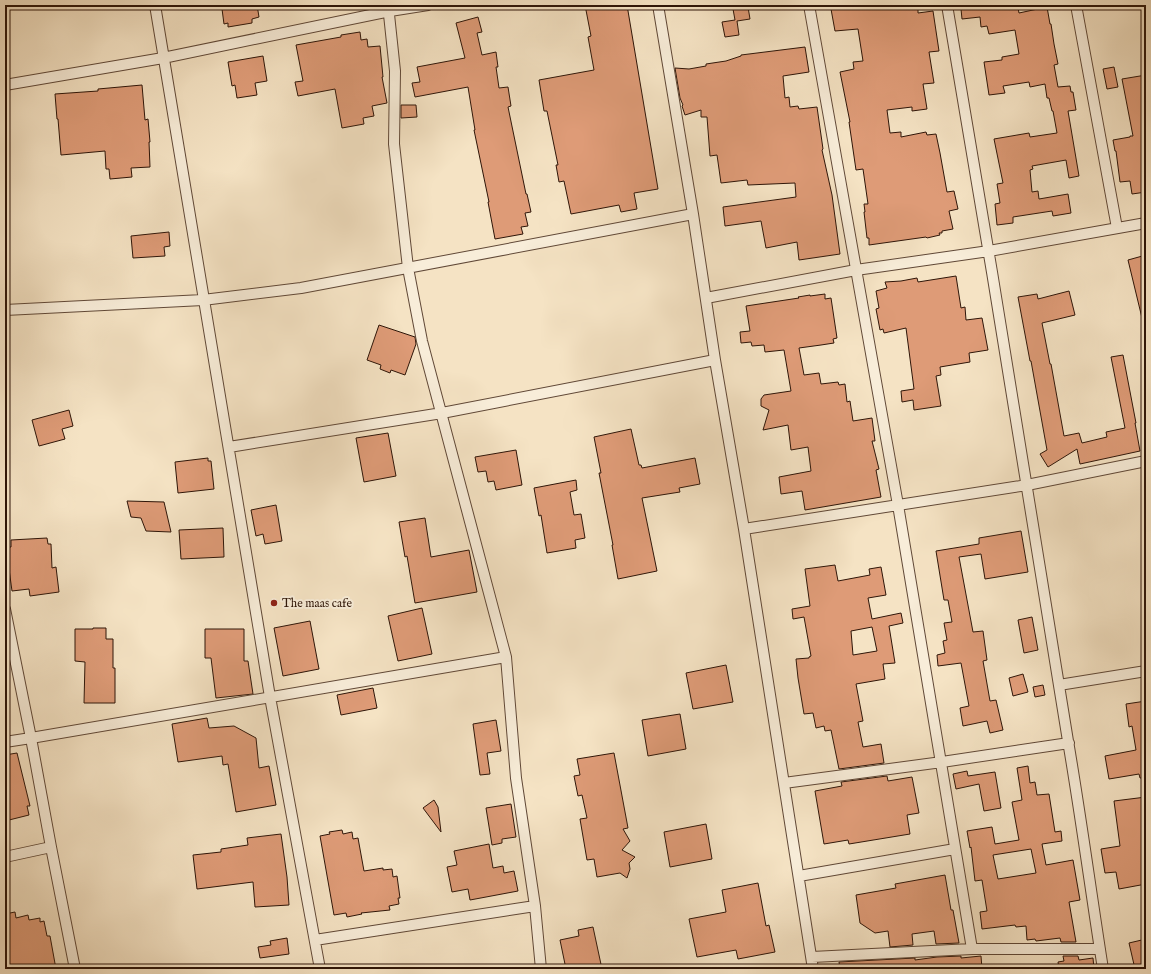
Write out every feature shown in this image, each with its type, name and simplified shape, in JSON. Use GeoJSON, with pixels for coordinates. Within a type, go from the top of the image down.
{"type":"FeatureCollection","features":[{"type":"Feature","properties":{"kind":"street"},"geometry":{"type":"LineString","coordinates":[[155,5],[270,697],[320,969]]}},
{"type":"Feature","properties":{"kind":"street"},"geometry":{"type":"LineString","coordinates":[[5,85],[163,58],[389,8],[428,5]]}},
{"type":"Feature","properties":{"kind":"street"},"geometry":{"type":"LineString","coordinates":[[658,5],[693,214],[714,360],[744,529],[813,969]]}},
{"type":"Feature","properties":{"kind":"street"},"geometry":{"type":"LineString","coordinates":[[809,5],[898,505],[972,949]]}},
{"type":"Feature","properties":{"kind":"street"},"geometry":{"type":"LineString","coordinates":[[947,5],[989,251],[1069,743],[1103,969]]}},
{"type":"Feature","properties":{"kind":"street"},"geometry":{"type":"LineString","coordinates":[[1076,5],[1117,228]]}},
{"type":"Feature","properties":{"kind":"street"},"geometry":{"type":"LineString","coordinates":[[389,8],[395,71],[394,144],[408,268],[422,342],[506,657],[516,778],[535,906],[541,969]]}},
{"type":"Feature","properties":{"kind":"street"},"geometry":{"type":"LineString","coordinates":[[5,310],[203,300],[301,288],[693,214]]}},
{"type":"Feature","properties":{"kind":"street"},"geometry":{"type":"LineString","coordinates":[[706,298],[856,270],[989,251],[1146,223]]}},
{"type":"Feature","properties":{"kind":"street"},"geometry":{"type":"LineString","coordinates":[[229,447],[442,413],[714,360]]}},
{"type":"Feature","properties":{"kind":"street"},"geometry":{"type":"LineString","coordinates":[[744,529],[1027,485],[1146,462]]}},
{"type":"Feature","properties":{"kind":"street"},"geometry":{"type":"LineString","coordinates":[[5,609],[75,969]]}},
{"type":"Feature","properties":{"kind":"street"},"geometry":{"type":"LineString","coordinates":[[5,742],[506,657]]}},
{"type":"Feature","properties":{"kind":"street"},"geometry":{"type":"LineString","coordinates":[[1059,685],[1146,671]]}},
{"type":"Feature","properties":{"kind":"street"},"geometry":{"type":"LineString","coordinates":[[784,783],[1069,743]]}},
{"type":"Feature","properties":{"kind":"street"},"geometry":{"type":"LineString","coordinates":[[5,857],[51,847]]}},
{"type":"Feature","properties":{"kind":"street"},"geometry":{"type":"LineString","coordinates":[[799,876],[955,849]]}},
{"type":"Feature","properties":{"kind":"street"},"geometry":{"type":"LineString","coordinates":[[315,940],[535,906]]}},
{"type":"Feature","properties":{"kind":"street"},"geometry":{"type":"LineString","coordinates":[[812,958],[972,949],[1100,949]]}},
{"type":"Feature","properties":{"kind":"building"},"geometry":{"type":"Polygon","coordinates":[[[223,5],[257,5],[259,17],[252,19],[252,23],[228,27],[228,23],[224,24],[222,9],[224,9],[223,5]]]}},
{"type":"Feature","properties":{"kind":"building"},"geometry":{"type":"Polygon","coordinates":[[[585,5],[627,5],[658,189],[634,193],[637,209],[621,212],[619,205],[571,214],[564,181],[559,182],[556,165],[558,165],[547,111],[544,111],[539,80],[594,70],[588,37],[591,36],[585,5]]]}},
{"type":"Feature","properties":{"kind":"building"},"geometry":{"type":"Polygon","coordinates":[[[843,5],[918,5],[918,13],[933,11],[939,51],[929,52],[934,83],[923,84],[927,109],[912,111],[912,107],[887,110],[890,133],[901,132],[901,137],[926,132],[927,135],[936,134],[947,192],[954,191],[958,209],[949,211],[953,229],[942,231],[942,233],[939,233],[940,235],[869,245],[864,212],[864,204],[868,204],[863,169],[856,170],[850,122],[840,72],[854,69],[853,62],[863,61],[858,29],[835,31],[831,9],[843,7],[843,5]]]}},
{"type":"Feature","properties":{"kind":"building"},"geometry":{"type":"Polygon","coordinates":[[[963,5],[1011,5],[1011,9],[1018,8],[1019,13],[1047,7],[1058,64],[1054,65],[1058,87],[1070,86],[1071,92],[1073,92],[1076,110],[1068,111],[1079,176],[1069,178],[1066,160],[1032,166],[1033,169],[1030,170],[1032,192],[1038,191],[1039,199],[1068,194],[1071,213],[1053,216],[1052,211],[1013,217],[1013,223],[997,225],[995,204],[1000,203],[997,184],[1003,183],[994,139],[1029,133],[1030,137],[1057,133],[1053,111],[1049,98],[1047,98],[1045,84],[1030,87],[1029,82],[1003,86],[1005,93],[989,95],[984,62],[1002,60],[1002,57],[1019,54],[1015,30],[989,34],[987,26],[981,27],[980,17],[962,19],[961,9],[963,9],[963,5]]]}},
{"type":"Feature","properties":{"kind":"building"},"geometry":{"type":"Polygon","coordinates":[[[748,7],[750,19],[737,21],[739,35],[725,37],[722,22],[735,20],[733,9],[748,7]]]}},
{"type":"Feature","properties":{"kind":"building"},"geometry":{"type":"Polygon","coordinates":[[[478,17],[482,32],[477,33],[482,55],[496,52],[498,67],[496,67],[499,88],[508,87],[511,106],[508,107],[531,212],[525,213],[528,226],[521,227],[523,234],[495,239],[474,130],[468,87],[415,97],[412,83],[420,82],[417,67],[465,58],[456,23],[478,17]]]}},
{"type":"Feature","properties":{"kind":"building"},"geometry":{"type":"Polygon","coordinates":[[[360,32],[361,40],[367,39],[368,47],[380,46],[382,77],[387,103],[372,106],[374,116],[363,118],[364,124],[342,128],[335,89],[298,96],[295,82],[303,81],[296,45],[360,32]]]}},
{"type":"Feature","properties":{"kind":"building"},"geometry":{"type":"Polygon","coordinates":[[[805,47],[809,72],[783,76],[785,98],[789,97],[790,107],[798,106],[799,109],[817,107],[822,150],[832,195],[840,254],[799,260],[797,242],[766,248],[761,221],[725,226],[723,207],[796,197],[795,183],[748,185],[747,180],[721,183],[717,155],[710,156],[707,117],[701,117],[701,110],[685,115],[680,98],[675,68],[689,69],[706,66],[706,64],[726,61],[741,55],[805,47]]]}},
{"type":"Feature","properties":{"kind":"building"},"geometry":{"type":"Polygon","coordinates":[[[263,56],[267,81],[255,83],[257,95],[237,98],[235,85],[232,86],[228,62],[263,56]]]}},
{"type":"Feature","properties":{"kind":"building"},"geometry":{"type":"Polygon","coordinates":[[[1114,67],[1118,87],[1107,89],[1103,69],[1114,67]]]}},
{"type":"Feature","properties":{"kind":"building"},"geometry":{"type":"Polygon","coordinates":[[[1146,75],[1146,192],[1132,194],[1130,181],[1120,182],[1113,140],[1133,136],[1122,79],[1146,75]]]}},
{"type":"Feature","properties":{"kind":"building"},"geometry":{"type":"Polygon","coordinates":[[[142,85],[145,120],[148,119],[150,167],[131,168],[132,177],[110,179],[109,169],[106,169],[105,151],[61,155],[55,94],[98,91],[98,89],[142,85]]]}},
{"type":"Feature","properties":{"kind":"building"},"geometry":{"type":"Polygon","coordinates":[[[401,105],[416,105],[417,117],[401,118],[401,105]]]}},
{"type":"Feature","properties":{"kind":"building"},"geometry":{"type":"Polygon","coordinates":[[[169,232],[170,246],[164,247],[165,256],[133,258],[131,236],[169,232]]]}},
{"type":"Feature","properties":{"kind":"building"},"geometry":{"type":"Polygon","coordinates":[[[1146,255],[1146,317],[1142,318],[1128,260],[1146,255]]]}},
{"type":"Feature","properties":{"kind":"building"},"geometry":{"type":"Polygon","coordinates":[[[956,276],[961,308],[965,307],[966,320],[982,318],[988,350],[969,353],[970,362],[940,367],[941,375],[936,376],[941,406],[914,410],[913,400],[902,402],[901,391],[914,389],[906,328],[884,333],[883,329],[880,330],[876,309],[879,308],[876,291],[887,288],[885,282],[917,278],[918,282],[956,276]]]}},
{"type":"Feature","properties":{"kind":"building"},"geometry":{"type":"Polygon","coordinates":[[[1069,291],[1075,315],[1042,323],[1064,436],[1079,433],[1082,443],[1107,437],[1106,432],[1125,428],[1111,357],[1123,355],[1140,451],[1080,464],[1077,449],[1048,467],[1040,454],[1047,450],[1018,297],[1037,294],[1038,299],[1069,291]]]}},
{"type":"Feature","properties":{"kind":"building"},"geometry":{"type":"Polygon","coordinates":[[[825,294],[825,299],[831,298],[837,338],[833,339],[834,343],[799,348],[804,375],[819,373],[821,384],[838,382],[839,385],[845,384],[847,402],[850,401],[853,421],[872,418],[875,441],[872,441],[879,469],[876,470],[881,497],[805,510],[802,491],[781,494],[779,477],[811,471],[808,447],[791,450],[788,425],[763,430],[769,410],[761,406],[761,399],[764,395],[791,391],[784,350],[765,352],[764,345],[752,346],[751,342],[741,343],[740,332],[750,331],[746,306],[810,295],[825,294]]]}},
{"type":"Feature","properties":{"kind":"building"},"geometry":{"type":"Polygon","coordinates":[[[379,325],[415,337],[416,344],[405,375],[391,370],[390,373],[380,369],[381,365],[367,360],[379,325]]]}},
{"type":"Feature","properties":{"kind":"building"},"geometry":{"type":"Polygon","coordinates":[[[69,410],[73,426],[62,429],[65,439],[39,446],[32,420],[69,410]]]}},
{"type":"Feature","properties":{"kind":"building"},"geometry":{"type":"Polygon","coordinates":[[[631,429],[639,465],[641,465],[642,468],[695,458],[700,484],[679,488],[680,492],[642,498],[657,571],[618,579],[594,437],[631,429]]]}},
{"type":"Feature","properties":{"kind":"building"},"geometry":{"type":"Polygon","coordinates":[[[388,433],[396,476],[364,482],[356,438],[388,433]]]}},
{"type":"Feature","properties":{"kind":"building"},"geometry":{"type":"Polygon","coordinates":[[[516,450],[522,485],[496,490],[494,481],[488,482],[486,471],[478,472],[475,457],[516,450]]]}},
{"type":"Feature","properties":{"kind":"building"},"geometry":{"type":"Polygon","coordinates":[[[208,458],[208,461],[211,461],[214,489],[178,493],[175,462],[208,458]]]}},
{"type":"Feature","properties":{"kind":"building"},"geometry":{"type":"Polygon","coordinates":[[[576,480],[577,490],[570,492],[574,515],[581,514],[585,538],[575,540],[576,548],[547,553],[541,515],[539,516],[534,488],[576,480]]]}},
{"type":"Feature","properties":{"kind":"building"},"geometry":{"type":"Polygon","coordinates":[[[127,501],[164,502],[171,532],[146,531],[141,518],[131,517],[127,501]]]}},
{"type":"Feature","properties":{"kind":"building"},"geometry":{"type":"Polygon","coordinates":[[[276,505],[282,541],[265,544],[263,534],[256,536],[251,510],[276,505]]]}},
{"type":"Feature","properties":{"kind":"building"},"geometry":{"type":"Polygon","coordinates":[[[425,518],[431,557],[469,550],[477,592],[415,603],[407,556],[405,557],[399,522],[425,518]]]}},
{"type":"Feature","properties":{"kind":"building"},"geometry":{"type":"Polygon","coordinates":[[[223,528],[224,557],[181,559],[179,530],[223,528]]]}},
{"type":"Feature","properties":{"kind":"building"},"geometry":{"type":"Polygon","coordinates":[[[1021,531],[1028,572],[985,579],[981,554],[959,557],[973,632],[983,631],[987,660],[983,661],[990,701],[996,700],[1003,730],[990,733],[987,721],[963,726],[960,708],[969,706],[961,663],[938,666],[937,655],[945,653],[943,641],[947,640],[944,623],[952,622],[948,600],[944,600],[936,551],[979,544],[979,538],[1021,531]]]}},
{"type":"Feature","properties":{"kind":"building"},"geometry":{"type":"Polygon","coordinates":[[[47,538],[48,544],[51,544],[52,568],[56,567],[59,592],[30,596],[29,589],[12,591],[6,547],[11,547],[11,540],[47,538]]]}},
{"type":"Feature","properties":{"kind":"building"},"geometry":{"type":"Polygon","coordinates":[[[835,565],[838,581],[870,575],[869,569],[881,567],[886,595],[868,598],[872,619],[901,613],[903,623],[889,626],[895,663],[883,664],[885,679],[856,684],[863,721],[858,722],[863,747],[881,744],[884,763],[839,769],[831,730],[825,731],[824,726],[816,728],[813,713],[804,714],[796,659],[809,658],[811,656],[804,617],[793,619],[792,609],[810,606],[805,569],[835,565]],[[872,627],[851,631],[853,655],[877,651],[872,627]]]}},
{"type":"Feature","properties":{"kind":"building"},"geometry":{"type":"Polygon","coordinates":[[[422,608],[432,654],[398,661],[388,616],[422,608]]]}},
{"type":"Feature","properties":{"kind":"building"},"geometry":{"type":"Polygon","coordinates":[[[1032,617],[1038,650],[1024,653],[1018,620],[1032,617]]]}},
{"type":"Feature","properties":{"kind":"building"},"geometry":{"type":"Polygon","coordinates":[[[310,621],[319,669],[283,676],[274,628],[310,621]]]}},
{"type":"Feature","properties":{"kind":"building"},"geometry":{"type":"Polygon","coordinates":[[[106,628],[106,639],[113,639],[115,703],[84,703],[85,662],[75,661],[75,629],[106,628]]]}},
{"type":"Feature","properties":{"kind":"building"},"geometry":{"type":"Polygon","coordinates":[[[205,629],[244,629],[244,661],[248,661],[253,694],[216,698],[211,658],[205,658],[205,629]]]}},
{"type":"Feature","properties":{"kind":"building"},"geometry":{"type":"Polygon","coordinates":[[[726,665],[733,702],[693,709],[686,673],[726,665]]]}},
{"type":"Feature","properties":{"kind":"building"},"geometry":{"type":"Polygon","coordinates":[[[1023,674],[1028,692],[1013,696],[1009,678],[1023,674]]]}},
{"type":"Feature","properties":{"kind":"building"},"geometry":{"type":"Polygon","coordinates":[[[1043,685],[1045,695],[1035,697],[1033,687],[1043,685]]]}},
{"type":"Feature","properties":{"kind":"building"},"geometry":{"type":"Polygon","coordinates":[[[373,688],[377,708],[341,715],[337,695],[373,688]]]}},
{"type":"Feature","properties":{"kind":"building"},"geometry":{"type":"Polygon","coordinates":[[[1146,701],[1146,778],[1140,778],[1139,774],[1109,779],[1105,756],[1136,750],[1132,726],[1129,727],[1126,704],[1146,701]]]}},
{"type":"Feature","properties":{"kind":"building"},"geometry":{"type":"Polygon","coordinates":[[[680,714],[686,749],[648,756],[642,720],[680,714]]]}},
{"type":"Feature","properties":{"kind":"building"},"geometry":{"type":"Polygon","coordinates":[[[207,718],[209,728],[234,726],[256,738],[259,768],[269,766],[276,805],[236,812],[228,764],[223,765],[222,756],[178,762],[172,724],[207,718]]]}},
{"type":"Feature","properties":{"kind":"building"},"geometry":{"type":"Polygon","coordinates":[[[496,720],[501,751],[487,753],[490,774],[480,775],[473,724],[496,720]]]}},
{"type":"Feature","properties":{"kind":"building"},"geometry":{"type":"Polygon","coordinates":[[[17,753],[30,806],[27,806],[29,815],[9,820],[8,817],[5,817],[5,755],[17,753]]]}},
{"type":"Feature","properties":{"kind":"building"},"geometry":{"type":"Polygon","coordinates":[[[614,753],[628,828],[623,829],[630,841],[622,850],[635,857],[629,863],[630,869],[627,878],[620,873],[597,877],[594,859],[587,860],[580,819],[587,818],[582,795],[578,796],[574,776],[580,775],[577,759],[614,753]]]}},
{"type":"Feature","properties":{"kind":"building"},"geometry":{"type":"Polygon","coordinates":[[[1028,766],[1030,783],[1035,782],[1037,795],[1049,794],[1055,832],[1061,831],[1062,841],[1042,844],[1046,865],[1073,860],[1080,900],[1069,902],[1076,942],[1061,942],[1060,938],[1036,941],[1035,939],[1027,940],[1026,926],[1016,927],[1015,925],[982,929],[980,912],[987,911],[982,880],[975,881],[971,847],[970,848],[967,831],[992,827],[995,844],[1019,840],[1012,802],[1022,800],[1017,768],[1028,766]],[[1031,849],[993,855],[998,879],[1036,873],[1031,849]]]}},
{"type":"Feature","properties":{"kind":"building"},"geometry":{"type":"Polygon","coordinates":[[[967,771],[968,776],[995,772],[1001,808],[984,811],[979,784],[956,789],[953,774],[967,771]]]}},
{"type":"Feature","properties":{"kind":"building"},"geometry":{"type":"Polygon","coordinates":[[[887,776],[888,781],[912,777],[919,813],[907,815],[910,834],[849,844],[848,840],[824,844],[815,791],[842,786],[841,782],[887,776]]]}},
{"type":"Feature","properties":{"kind":"building"},"geometry":{"type":"Polygon","coordinates":[[[1146,797],[1146,884],[1119,889],[1116,872],[1105,873],[1101,849],[1120,846],[1114,801],[1146,797]]]}},
{"type":"Feature","properties":{"kind":"building"},"geometry":{"type":"Polygon","coordinates":[[[434,800],[438,807],[441,832],[423,808],[434,800]]]}},
{"type":"Feature","properties":{"kind":"building"},"geometry":{"type":"Polygon","coordinates":[[[511,804],[516,837],[502,839],[502,843],[492,845],[486,808],[511,804]]]}},
{"type":"Feature","properties":{"kind":"building"},"geometry":{"type":"Polygon","coordinates":[[[706,824],[712,859],[670,867],[664,832],[706,824]]]}},
{"type":"Feature","properties":{"kind":"building"},"geometry":{"type":"Polygon","coordinates":[[[342,830],[343,834],[352,832],[353,839],[358,838],[364,871],[383,868],[383,870],[392,869],[393,877],[397,876],[400,898],[398,898],[399,904],[389,906],[390,910],[361,913],[362,914],[347,917],[346,913],[334,915],[320,836],[330,834],[329,832],[342,830]]]}},
{"type":"Feature","properties":{"kind":"building"},"geometry":{"type":"Polygon","coordinates":[[[281,834],[289,905],[255,907],[253,882],[197,889],[193,855],[221,852],[221,849],[248,845],[247,838],[281,834]]]}},
{"type":"Feature","properties":{"kind":"building"},"geometry":{"type":"Polygon","coordinates":[[[489,844],[493,868],[503,866],[504,873],[514,871],[518,891],[470,900],[468,889],[452,892],[447,867],[457,865],[454,851],[489,844]]]}},
{"type":"Feature","properties":{"kind":"building"},"geometry":{"type":"Polygon","coordinates":[[[945,875],[959,943],[936,944],[934,931],[912,934],[913,945],[890,947],[888,931],[875,933],[860,923],[856,895],[896,888],[895,884],[945,875]]]}},
{"type":"Feature","properties":{"kind":"building"},"geometry":{"type":"Polygon","coordinates":[[[758,883],[766,926],[769,925],[775,952],[738,959],[736,950],[697,957],[689,919],[726,912],[722,890],[758,883]]]}},
{"type":"Feature","properties":{"kind":"building"},"geometry":{"type":"Polygon","coordinates":[[[15,912],[16,918],[28,915],[29,920],[40,918],[40,922],[44,921],[47,936],[50,936],[56,969],[10,969],[5,943],[5,914],[15,912]]]}},
{"type":"Feature","properties":{"kind":"building"},"geometry":{"type":"Polygon","coordinates":[[[593,927],[602,969],[566,969],[560,940],[579,936],[578,930],[593,927]]]}},
{"type":"Feature","properties":{"kind":"building"},"geometry":{"type":"Polygon","coordinates":[[[287,938],[289,954],[260,958],[258,947],[271,945],[270,941],[287,938]]]}},
{"type":"Feature","properties":{"kind":"building"},"geometry":{"type":"Polygon","coordinates":[[[1146,939],[1146,967],[1135,969],[1129,943],[1146,939]]]}},
{"type":"Feature","properties":{"kind":"building"},"geometry":{"type":"Polygon","coordinates":[[[961,956],[961,958],[981,956],[982,969],[840,969],[839,962],[915,958],[915,960],[961,956]]]}},
{"type":"Feature","properties":{"kind":"building"},"geometry":{"type":"Polygon","coordinates":[[[1063,956],[1078,956],[1079,960],[1093,958],[1094,969],[1059,969],[1058,962],[1064,961],[1063,956]]]}},
{"type":"Feature","properties":{"kind":"place","name":"The maas cafe"},"geometry":{"type":"Point","coordinates":[274,603]}}]}
